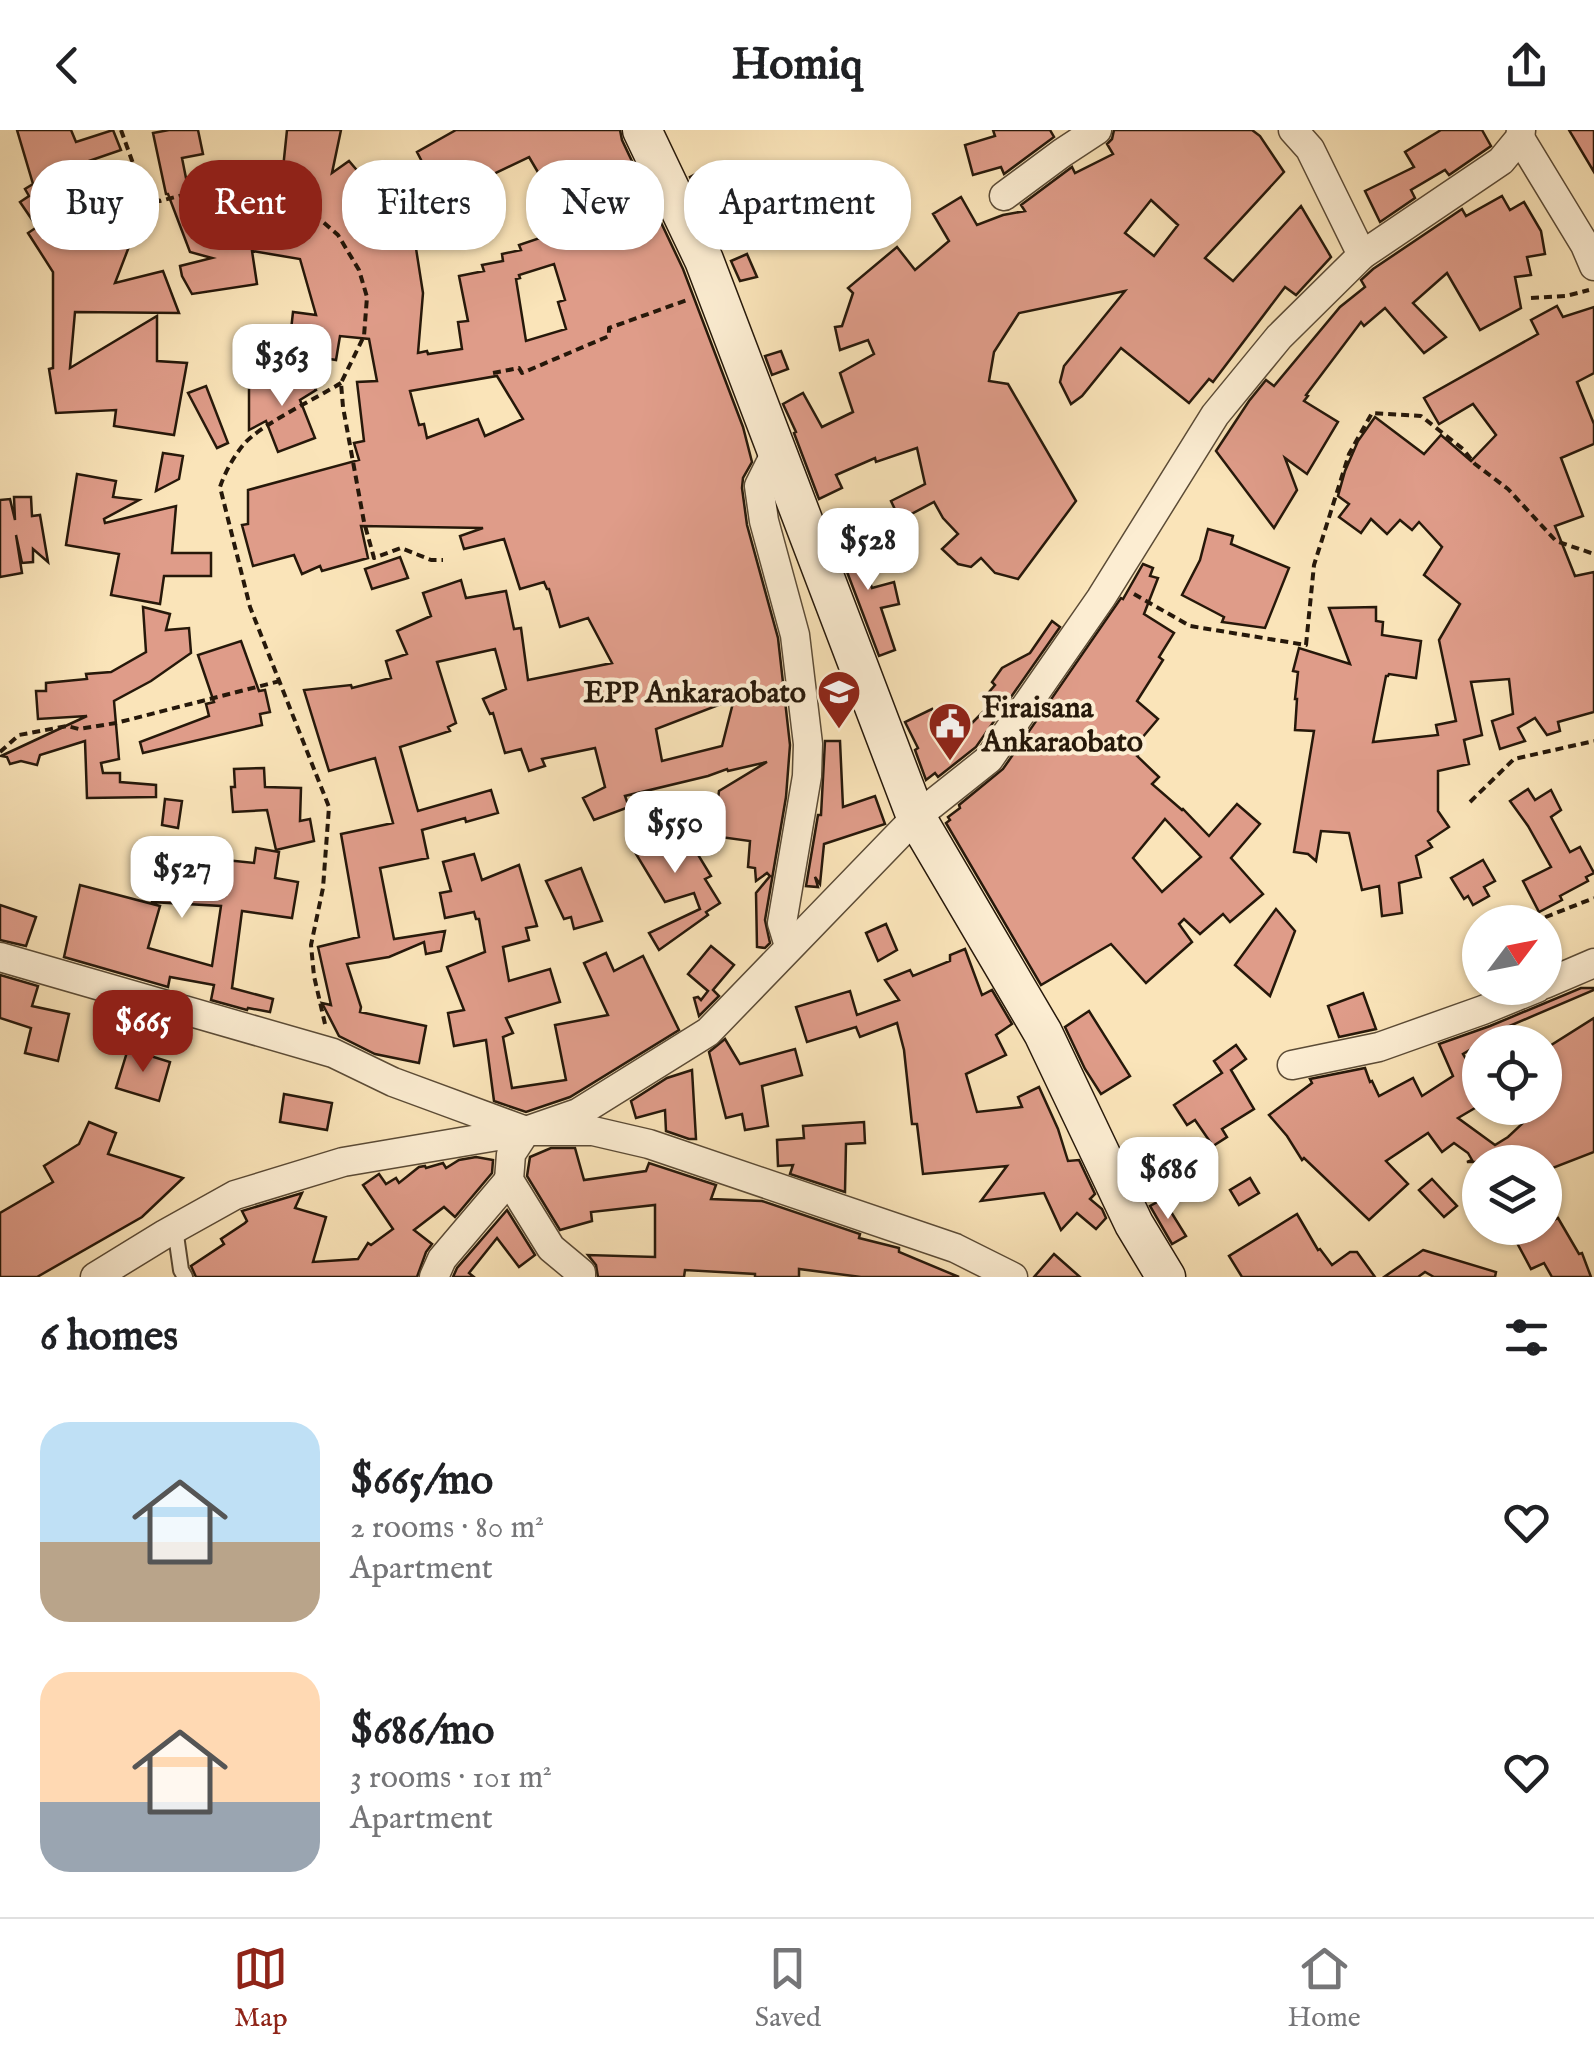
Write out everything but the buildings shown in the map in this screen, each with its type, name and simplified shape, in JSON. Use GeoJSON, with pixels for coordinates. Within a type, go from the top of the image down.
{"type":"FeatureCollection","features":[{"type":"Feature","properties":{"kind":"street"},"geometry":{"type":"LineString","coordinates":[[642,130],[704,260],[916,817],[1043,1033],[1134,1224],[1166,1277]]}},
{"type":"Feature","properties":{"kind":"street"},"geometry":{"type":"LineString","coordinates":[[1004,196],[1097,130]]}},
{"type":"Feature","properties":{"kind":"street"},"geometry":{"type":"LineString","coordinates":[[1292,130],[1310,149],[1362,255]]}},
{"type":"Feature","properties":{"kind":"street"},"geometry":{"type":"LineString","coordinates":[[434,1277],[442,1259],[509,1180],[511,1154],[526,1132],[578,1113],[708,1032],[916,817],[990,758],[1111,581],[1214,414],[1279,337],[1362,255],[1500,162],[1521,134],[1594,266]]}},
{"type":"Feature","properties":{"kind":"street"},"geometry":{"type":"LineString","coordinates":[[776,452],[759,486],[764,521],[795,636],[808,744],[807,776],[782,922],[789,946]]}},
{"type":"Feature","properties":{"kind":"street"},"geometry":{"type":"LineString","coordinates":[[0,957],[332,1052],[394,1082],[526,1132]]}},
{"type":"Feature","properties":{"kind":"street"},"geometry":{"type":"LineString","coordinates":[[1562,977],[1594,963]]}},
{"type":"Feature","properties":{"kind":"street"},"geometry":{"type":"LineString","coordinates":[[1292,1065],[1379,1047],[1495,1005]]}},
{"type":"Feature","properties":{"kind":"street"},"geometry":{"type":"LineString","coordinates":[[95,1277],[234,1195],[343,1162],[526,1132],[593,1131],[649,1144],[955,1248],[1013,1277]]}},
{"type":"Feature","properties":{"kind":"street"},"geometry":{"type":"LineString","coordinates":[[509,1180],[551,1248],[582,1277]]}},
{"type":"Feature","properties":{"kind":"lane"},"geometry":{"type":"LineString","coordinates":[[175,1228],[185,1277]]}},
{"type":"Feature","properties":{"kind":"path"},"geometry":{"type":"LineString","coordinates":[[120,130],[149,197],[160,202],[216,186],[263,188],[308,209],[338,234],[360,270],[366,297],[364,336],[341,383],[364,522],[374,558],[401,548],[430,560],[443,560]]}},
{"type":"Feature","properties":{"kind":"path"},"geometry":{"type":"LineString","coordinates":[[1531,298],[1594,289]]}},
{"type":"Feature","properties":{"kind":"path"},"geometry":{"type":"LineString","coordinates":[[493,373],[519,368],[522,373],[609,336],[609,328],[715,290]]}},
{"type":"Feature","properties":{"kind":"path"},"geometry":{"type":"LineString","coordinates":[[332,1052],[311,946],[323,888],[329,807],[250,607],[220,487],[245,443],[341,383]]}},
{"type":"Feature","properties":{"kind":"path"},"geometry":{"type":"LineString","coordinates":[[1111,581],[1190,626],[1306,645],[1314,565],[1349,454],[1372,413],[1421,416],[1508,489],[1556,541],[1594,554]]}},
{"type":"Feature","properties":{"kind":"path"},"geometry":{"type":"LineString","coordinates":[[0,752],[19,735],[116,722],[280,681]]}},
{"type":"Feature","properties":{"kind":"path"},"geometry":{"type":"LineString","coordinates":[[1470,802],[1514,759],[1594,741]]}},
{"type":"Feature","properties":{"kind":"path"},"geometry":{"type":"LineString","coordinates":[[1562,910],[1594,898]]}},
{"type":"Feature","properties":{"kind":"place","name":"EPP Ankaraobato"},"geometry":{"type":"Point","coordinates":[839,730]}},
{"type":"Feature","properties":{"kind":"place","name":"Firaisana Ankaraobato"},"geometry":{"type":"Point","coordinates":[950,762]}}]}
